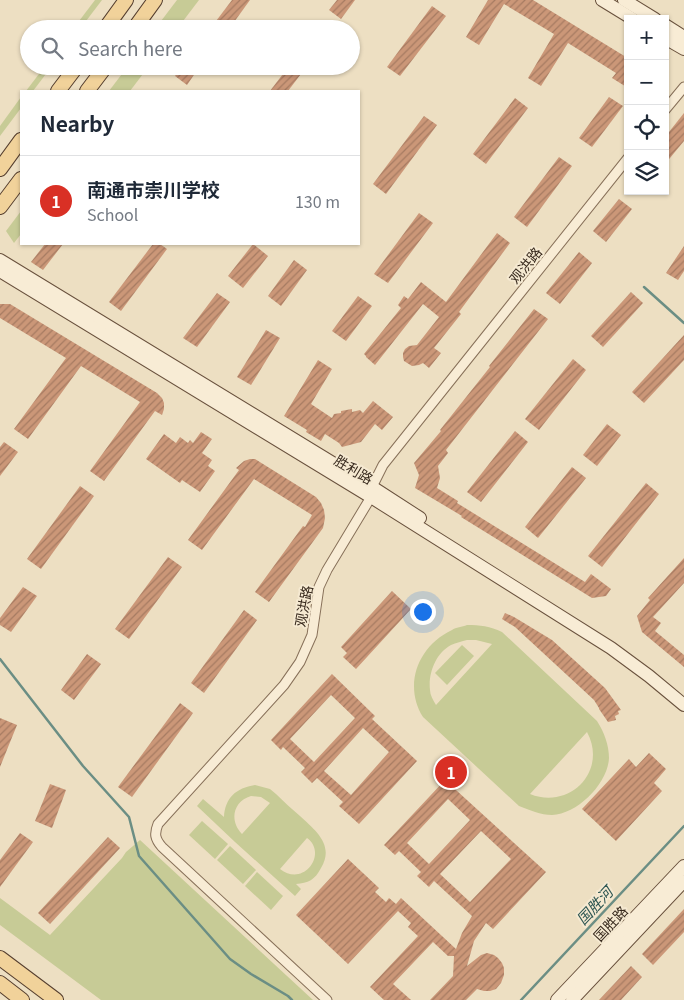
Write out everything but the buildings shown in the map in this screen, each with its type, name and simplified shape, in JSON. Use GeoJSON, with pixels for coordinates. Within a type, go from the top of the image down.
{"type":"FeatureCollection","features":[{"type":"Feature","properties":{"kind":"main road"},"geometry":{"type":"LineString","coordinates":[[112,20],[126,0]]}},
{"type":"Feature","properties":{"kind":"main road"},"geometry":{"type":"LineString","coordinates":[[141,20],[155,0]]}},
{"type":"Feature","properties":{"kind":"main road"},"geometry":{"type":"LineString","coordinates":[[59,90],[70,75]]}},
{"type":"Feature","properties":{"kind":"main road"},"geometry":{"type":"LineString","coordinates":[[88,90],[99,75]]}},
{"type":"Feature","properties":{"kind":"main road"},"geometry":{"type":"LineString","coordinates":[[0,169],[20,141]]}},
{"type":"Feature","properties":{"kind":"main road"},"geometry":{"type":"LineString","coordinates":[[0,207],[20,180]]}},
{"type":"Feature","properties":{"kind":"main road"},"geometry":{"type":"LineString","coordinates":[[0,958],[56,1000]]}},
{"type":"Feature","properties":{"kind":"main road"},"geometry":{"type":"LineString","coordinates":[[0,983],[22,1000]]}},
{"type":"Feature","properties":{"kind":"street"},"geometry":{"type":"LineString","coordinates":[[602,0],[626,15]]}},
{"type":"Feature","properties":{"kind":"street"},"geometry":{"type":"LineString","coordinates":[[624,0],[648,15]]}},
{"type":"Feature","properties":{"kind":"street"},"geometry":{"type":"LineString","coordinates":[[669,28],[684,37]]}},
{"type":"Feature","properties":{"kind":"street"},"geometry":{"type":"LineString","coordinates":[[669,40],[684,49]]}},
{"type":"Feature","properties":{"kind":"street"},"geometry":{"type":"LineString","coordinates":[[669,105],[684,87]]}},
{"type":"Feature","properties":{"kind":"street","name":"观洪路"},"geometry":{"type":"LineString","coordinates":[[327,1000],[162,847],[155,836],[158,824],[284,685],[300,662],[312,635],[319,587],[372,492],[383,465],[624,163]]}},
{"type":"Feature","properties":{"kind":"street","name":"胜利路"},"geometry":{"type":"LineString","coordinates":[[0,260],[616,644],[654,670],[684,694]]}},
{"type":"Feature","properties":{"kind":"street","name":"胜利路"},"geometry":{"type":"LineString","coordinates":[[0,272],[372,492],[611,648],[684,705]]}},
{"type":"Feature","properties":{"kind":"street","name":"国胜路"},"geometry":{"type":"LineString","coordinates":[[557,1000],[684,866]]}},
{"type":"Feature","properties":{"kind":"street","name":"国胜路"},"geometry":{"type":"LineString","coordinates":[[572,1000],[684,881]]}},
{"type":"Feature","properties":{"kind":"green space"},"geometry":{"type":"Polygon","coordinates":[[[95,0],[102,0],[87,20],[80,20],[95,0]]]}},
{"type":"Feature","properties":{"kind":"green space"},"geometry":{"type":"Polygon","coordinates":[[[177,0],[199,0],[184,20],[162,20],[177,0]]]}},
{"type":"Feature","properties":{"kind":"green space"},"geometry":{"type":"Polygon","coordinates":[[[38,75],[45,75],[34,90],[27,90],[38,75]]]}},
{"type":"Feature","properties":{"kind":"green space"},"geometry":{"type":"Polygon","coordinates":[[[121,75],[142,75],[131,90],[110,90],[121,75]]]}},
{"type":"Feature","properties":{"kind":"green space"},"geometry":{"type":"Polygon","coordinates":[[[20,98],[20,109],[0,136],[0,126],[20,98]]]}},
{"type":"Feature","properties":{"kind":"green space"},"geometry":{"type":"Polygon","coordinates":[[[20,212],[20,235],[14,243],[6,231],[20,212]]]}},
{"type":"Feature","properties":{"kind":"green space"},"geometry":{"type":"Polygon","coordinates":[[[467,625],[485,626],[502,632],[600,725],[608,748],[607,768],[590,796],[572,809],[548,815],[519,806],[423,717],[417,705],[414,692],[417,668],[430,646],[440,637],[454,629],[467,625]],[[467,640],[451,645],[441,653],[434,664],[430,677],[430,690],[436,705],[492,644],[467,640]],[[587,732],[530,794],[545,798],[559,797],[571,792],[581,784],[589,773],[593,760],[592,747],[587,732]]]}},
{"type":"Feature","properties":{"kind":"green space"},"geometry":{"type":"Polygon","coordinates":[[[462,645],[474,656],[447,685],[435,673],[462,645]]]}},
{"type":"Feature","properties":{"kind":"green space"},"geometry":{"type":"Polygon","coordinates":[[[255,785],[270,789],[312,827],[324,845],[326,852],[325,860],[319,872],[311,880],[296,884],[301,889],[295,896],[197,806],[203,799],[224,817],[229,799],[237,791],[255,785]],[[251,796],[240,802],[235,812],[235,823],[242,834],[270,803],[261,797],[251,796]],[[307,838],[280,869],[289,874],[297,874],[305,871],[310,866],[315,852],[313,844],[307,838]]]}},
{"type":"Feature","properties":{"kind":"green space"},"geometry":{"type":"Polygon","coordinates":[[[202,821],[228,844],[215,859],[189,835],[202,821]]]}},
{"type":"Feature","properties":{"kind":"green space"},"geometry":{"type":"Polygon","coordinates":[[[140,840],[313,1000],[101,1000],[0,925],[0,898],[50,935],[126,852],[140,840]]]}},
{"type":"Feature","properties":{"kind":"green space"},"geometry":{"type":"Polygon","coordinates":[[[230,846],[256,870],[243,884],[217,860],[230,846]]]}},
{"type":"Feature","properties":{"kind":"green space"},"geometry":{"type":"Polygon","coordinates":[[[257,872],[283,896],[271,910],[245,886],[257,872]]]}},
{"type":"Feature","properties":{"kind":"waterway"},"geometry":{"type":"LineString","coordinates":[[644,287],[684,323]]}},
{"type":"Feature","properties":{"kind":"waterway"},"geometry":{"type":"LineString","coordinates":[[0,659],[83,766],[129,817],[139,856],[230,959],[292,1000]]}},
{"type":"Feature","properties":{"kind":"waterway","name":"国胜河"},"geometry":{"type":"LineString","coordinates":[[521,1000],[684,826]]}},
{"type":"Feature","properties":{"kind":"place","name":"南通市崇川学校"},"geometry":{"type":"Point","coordinates":[451,772]}}]}
